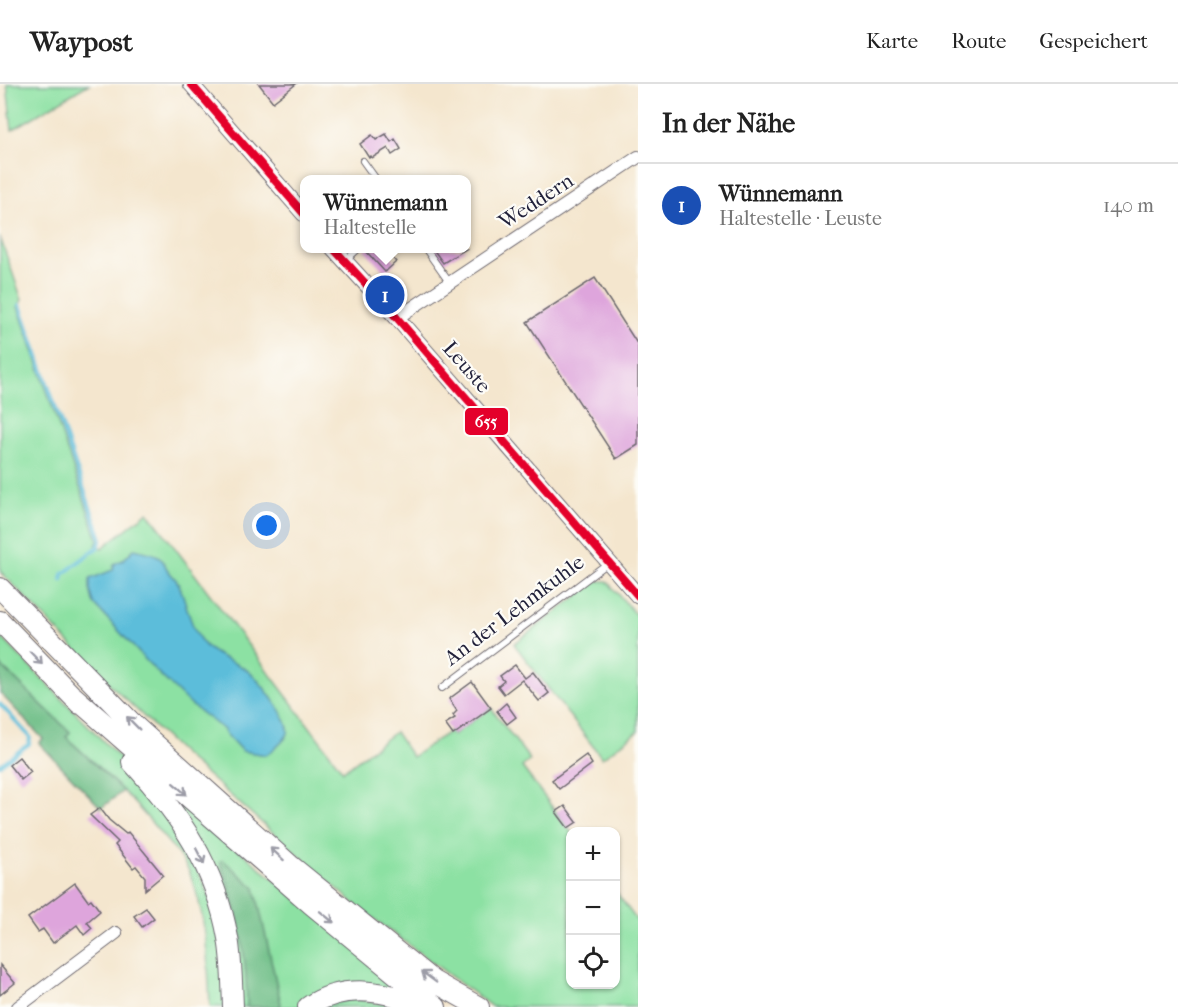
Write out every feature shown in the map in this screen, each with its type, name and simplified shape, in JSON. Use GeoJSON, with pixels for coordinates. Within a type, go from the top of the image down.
{"type":"FeatureCollection","features":[{"type":"Feature","properties":{"kind":"highway"},"geometry":{"type":"LineString","coordinates":[[0,588],[136,727],[290,865],[433,981],[479,1007]]}},
{"type":"Feature","properties":{"kind":"highway"},"geometry":{"type":"LineString","coordinates":[[0,621],[73,696],[163,796],[192,839],[215,888],[228,937],[233,1007]]}},
{"type":"Feature","properties":{"kind":"highway"},"geometry":{"type":"LineString","coordinates":[[73,696],[311,904],[436,1007]]}},
{"type":"Feature","properties":{"kind":"highway"},"geometry":{"type":"LineString","coordinates":[[308,1007],[316,1001],[352,991],[387,993],[428,1007]]}},
{"type":"Feature","properties":{"kind":"street"},"geometry":{"type":"LineString","coordinates":[[191,84],[300,209]]}},
{"type":"Feature","properties":{"kind":"street","name":"Weddern"},"geometry":{"type":"LineString","coordinates":[[397,318],[638,157]]}},
{"type":"Feature","properties":{"kind":"street","name":"Leuste"},"geometry":{"type":"LineString","coordinates":[[337,253],[397,318],[638,596]]}},
{"type":"Feature","properties":{"kind":"street"},"geometry":{"type":"LineString","coordinates":[[18,1007],[116,933]]}},
{"type":"Feature","properties":{"kind":"lane"},"geometry":{"type":"LineString","coordinates":[[363,161],[373,175]]}},
{"type":"Feature","properties":{"kind":"lane"},"geometry":{"type":"LineString","coordinates":[[345,262],[355,253]]}},
{"type":"Feature","properties":{"kind":"lane"},"geometry":{"type":"LineString","coordinates":[[428,253],[449,282]]}},
{"type":"Feature","properties":{"kind":"lane","name":"An der Lehmkuhle"},"geometry":{"type":"LineString","coordinates":[[442,688],[609,562]]}},
{"type":"Feature","properties":{"kind":"green space"},"geometry":{"type":"Polygon","coordinates":[[[7,84],[89,84],[12,130],[7,84]]]}},
{"type":"Feature","properties":{"kind":"green space"},"geometry":{"type":"Polygon","coordinates":[[[0,237],[22,300],[18,307],[98,540],[96,545],[102,548],[148,512],[343,771],[395,732],[412,757],[450,731],[453,735],[491,708],[530,760],[522,767],[567,827],[566,989],[620,989],[620,897],[638,922],[638,1007],[492,1007],[357,906],[183,754],[98,673],[0,571],[0,237]]]}},
{"type":"Feature","properties":{"kind":"green space"},"geometry":{"type":"Polygon","coordinates":[[[597,581],[607,581],[638,617],[638,731],[602,758],[514,644],[597,581]]]}},
{"type":"Feature","properties":{"kind":"green space"},"geometry":{"type":"Polygon","coordinates":[[[0,636],[127,765],[184,838],[217,915],[227,1007],[210,1007],[207,956],[200,904],[184,862],[128,796],[66,737],[70,732],[0,665],[0,636]]]}},
{"type":"Feature","properties":{"kind":"green space"},"geometry":{"type":"Polygon","coordinates":[[[0,665],[70,732],[66,737],[123,791],[101,808],[39,743],[43,739],[0,693],[0,665]]]}},
{"type":"Feature","properties":{"kind":"green space"},"geometry":{"type":"Polygon","coordinates":[[[170,792],[408,992],[300,1007],[239,1007],[237,959],[170,792]]]}},
{"type":"Feature","properties":{"kind":"green space"},"geometry":{"type":"Polygon","coordinates":[[[223,860],[255,888],[281,1004],[279,1007],[247,1007],[246,969],[241,933],[233,897],[220,862],[223,860]]]}},
{"type":"Feature","properties":{"kind":"green space"},"geometry":{"type":"Polygon","coordinates":[[[343,998],[414,1007],[320,1007],[343,998]]]}},
{"type":"Feature","properties":{"kind":"water"},"geometry":{"type":"Polygon","coordinates":[[[134,549],[154,554],[162,559],[178,583],[193,626],[204,645],[250,673],[279,709],[288,727],[288,733],[282,743],[266,755],[242,751],[223,729],[190,704],[154,669],[94,604],[90,579],[113,570],[114,564],[123,560],[134,549]]]}},
{"type":"Feature","properties":{"kind":"building"},"geometry":{"type":"Polygon","coordinates":[[[259,84],[296,84],[273,102],[259,84]]]}},
{"type":"Feature","properties":{"kind":"building"},"geometry":{"type":"Polygon","coordinates":[[[386,134],[391,142],[395,139],[401,149],[392,155],[388,148],[369,158],[360,144],[372,135],[376,140],[386,134]]]}},
{"type":"Feature","properties":{"kind":"building"},"geometry":{"type":"Polygon","coordinates":[[[368,253],[388,253],[396,262],[385,272],[368,253]]]}},
{"type":"Feature","properties":{"kind":"building"},"geometry":{"type":"Polygon","coordinates":[[[436,253],[459,253],[443,263],[436,253]]]}},
{"type":"Feature","properties":{"kind":"building"},"geometry":{"type":"Polygon","coordinates":[[[595,278],[638,345],[638,445],[616,459],[527,322],[595,278]]]}},
{"type":"Feature","properties":{"kind":"building"},"geometry":{"type":"Polygon","coordinates":[[[515,665],[525,678],[533,672],[549,693],[539,701],[522,680],[504,694],[498,686],[504,681],[500,676],[515,665]]]}},
{"type":"Feature","properties":{"kind":"building"},"geometry":{"type":"Polygon","coordinates":[[[472,682],[491,708],[453,735],[445,724],[455,718],[453,715],[457,711],[449,699],[472,682]]]}},
{"type":"Feature","properties":{"kind":"building"},"geometry":{"type":"Polygon","coordinates":[[[506,703],[516,717],[507,724],[497,711],[506,703]]]}},
{"type":"Feature","properties":{"kind":"building"},"geometry":{"type":"Polygon","coordinates":[[[586,755],[592,764],[559,789],[552,780],[586,755]]]}},
{"type":"Feature","properties":{"kind":"building"},"geometry":{"type":"Polygon","coordinates":[[[19,757],[31,772],[21,780],[9,765],[19,757]]]}},
{"type":"Feature","properties":{"kind":"building"},"geometry":{"type":"Polygon","coordinates":[[[565,806],[577,822],[567,827],[556,812],[565,806]]]}},
{"type":"Feature","properties":{"kind":"building"},"geometry":{"type":"Polygon","coordinates":[[[100,808],[109,820],[126,834],[128,832],[163,875],[145,890],[145,877],[136,866],[133,868],[115,845],[118,842],[90,815],[100,808]]]}},
{"type":"Feature","properties":{"kind":"building"},"geometry":{"type":"Polygon","coordinates":[[[75,883],[88,901],[91,899],[100,911],[87,922],[92,928],[84,935],[77,925],[53,943],[43,929],[38,932],[28,918],[75,883]]]}},
{"type":"Feature","properties":{"kind":"building"},"geometry":{"type":"Polygon","coordinates":[[[146,908],[154,918],[142,927],[134,916],[146,908]]]}},
{"type":"Feature","properties":{"kind":"building"},"geometry":{"type":"Polygon","coordinates":[[[0,965],[15,983],[0,995],[0,965]]]}},
{"type":"Feature","properties":{"kind":"waterway"},"geometry":{"type":"LineString","coordinates":[[20,305],[101,539],[98,547],[63,574],[62,580]]}},
{"type":"Feature","properties":{"kind":"waterway"},"geometry":{"type":"LineString","coordinates":[[0,704],[30,737],[29,744],[0,765]]}},
{"type":"Feature","properties":{"kind":"transit line","name":"655"},"geometry":{"type":"LineString","coordinates":[[191,84],[300,209]]}},
{"type":"Feature","properties":{"kind":"transit line","name":"655"},"geometry":{"type":"LineString","coordinates":[[338,253],[397,318],[638,596]]}},
{"type":"Feature","properties":{"kind":"place","name":"Wünnemann"},"geometry":{"type":"Point","coordinates":[385,295]}}]}
